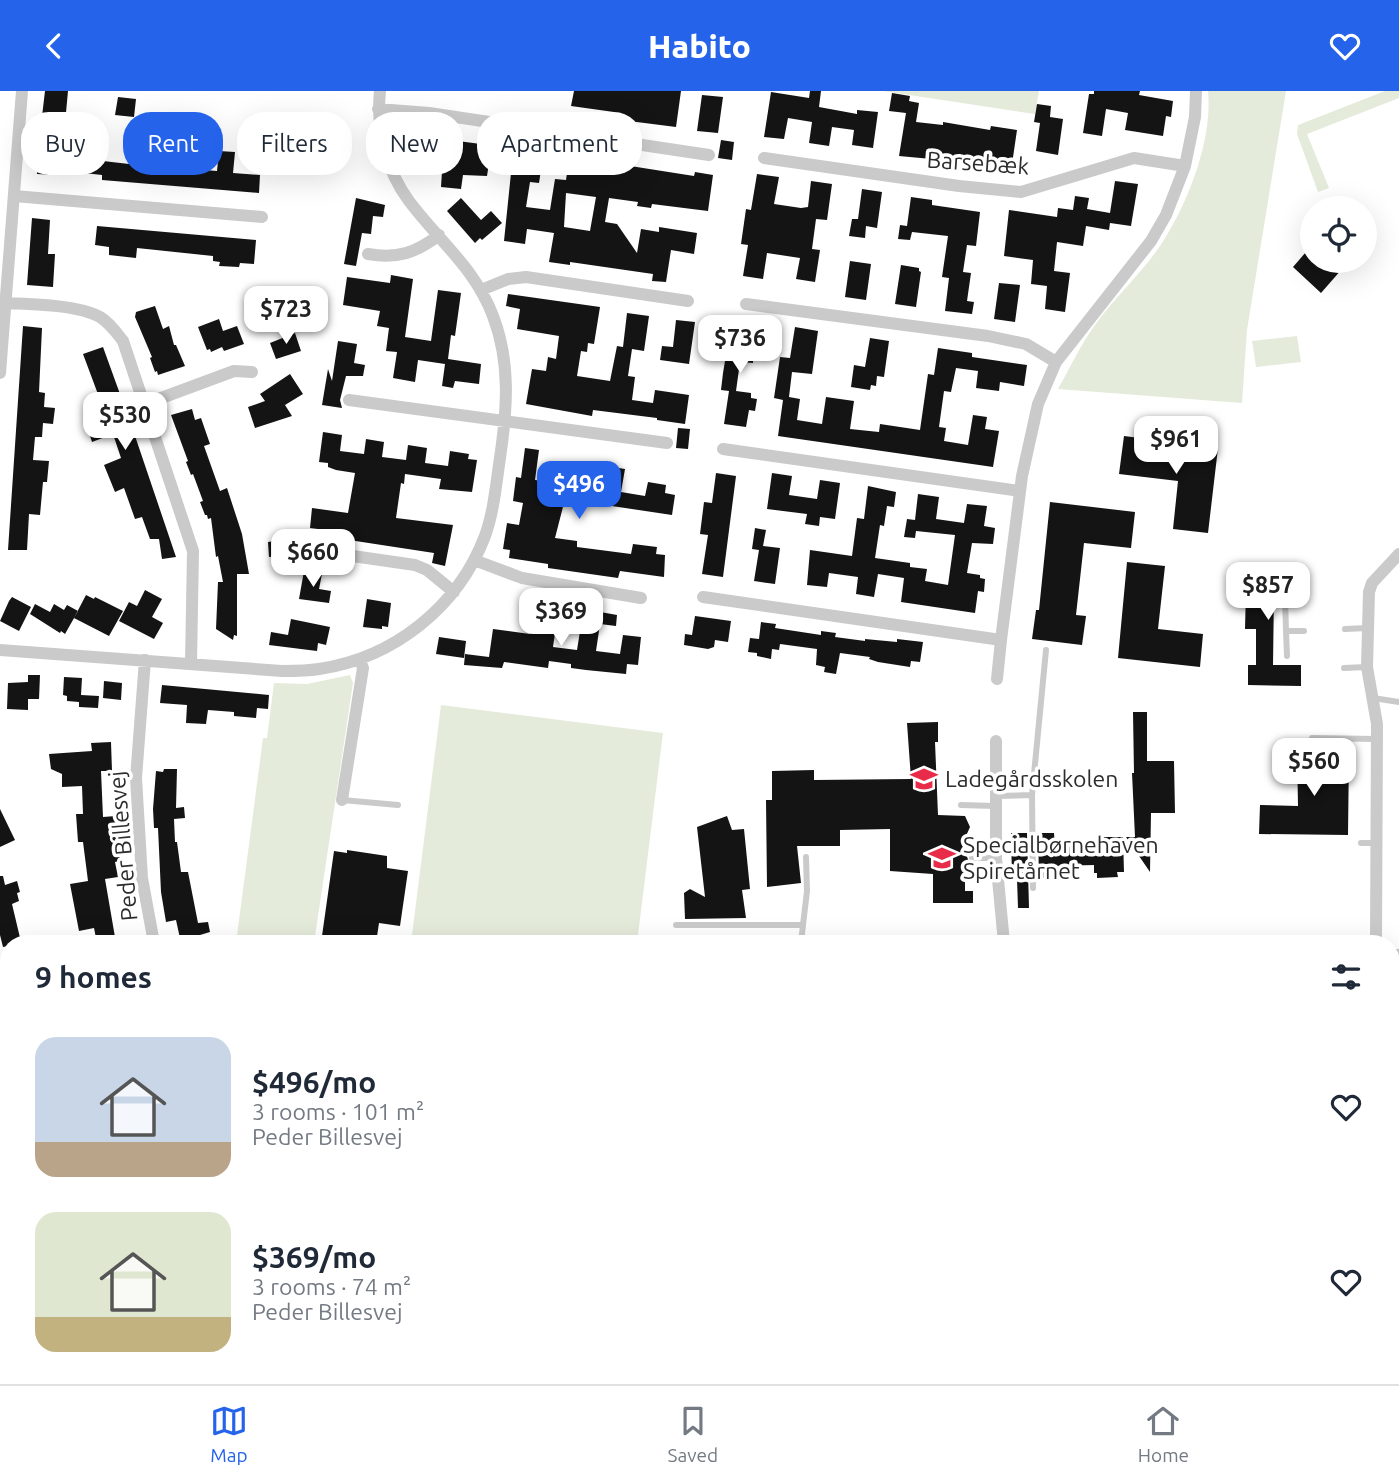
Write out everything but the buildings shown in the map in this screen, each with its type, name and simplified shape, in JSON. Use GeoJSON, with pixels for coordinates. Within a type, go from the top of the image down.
{"type":"FeatureCollection","features":[{"type":"Feature","properties":{"kind":"street"},"geometry":{"type":"LineString","coordinates":[[0,373],[2,303],[22,91]]}},
{"type":"Feature","properties":{"kind":"street"},"geometry":{"type":"LineString","coordinates":[[0,650],[282,671],[319,670],[360,660],[382,651],[414,631],[454,592],[474,560],[491,516],[506,421],[507,387],[503,355],[493,317],[481,290],[464,263],[410,202],[398,183],[383,146],[378,109],[380,91]]}},
{"type":"Feature","properties":{"kind":"street"},"geometry":{"type":"LineString","coordinates":[[997,679],[1020,491],[1034,415],[1056,362],[1151,241],[1166,215],[1185,166],[1195,117],[1196,91]]}},
{"type":"Feature","properties":{"kind":"street"},"geometry":{"type":"LineString","coordinates":[[378,109],[429,113],[709,155]]}},
{"type":"Feature","properties":{"kind":"street","name":"Barsebæk"},"geometry":{"type":"LineString","coordinates":[[764,158],[959,186],[1021,192],[1134,158],[1185,166]]}},
{"type":"Feature","properties":{"kind":"street"},"geometry":{"type":"LineString","coordinates":[[14,196],[262,217]]}},
{"type":"Feature","properties":{"kind":"street"},"geometry":{"type":"LineString","coordinates":[[368,254],[387,257],[404,255],[423,247],[439,235]]}},
{"type":"Feature","properties":{"kind":"street"},"geometry":{"type":"LineString","coordinates":[[481,290],[505,280],[526,277],[688,300]]}},
{"type":"Feature","properties":{"kind":"street"},"geometry":{"type":"LineString","coordinates":[[2,303],[73,309],[102,318],[123,341],[194,551],[191,663]]}},
{"type":"Feature","properties":{"kind":"street"},"geometry":{"type":"LineString","coordinates":[[746,304],[988,336],[1026,345],[1056,362]]}},
{"type":"Feature","properties":{"kind":"street"},"geometry":{"type":"LineString","coordinates":[[145,404],[234,371],[252,372]]}},
{"type":"Feature","properties":{"kind":"street"},"geometry":{"type":"LineString","coordinates":[[349,400],[667,443]]}},
{"type":"Feature","properties":{"kind":"street"},"geometry":{"type":"LineString","coordinates":[[723,449],[1020,491]]}},
{"type":"Feature","properties":{"kind":"street"},"geometry":{"type":"LineString","coordinates":[[325,552],[415,565],[454,592]]}},
{"type":"Feature","properties":{"kind":"street"},"geometry":{"type":"LineString","coordinates":[[1376,935],[1376,739],[1373,698],[1367,667],[1369,587],[1399,554]]}},
{"type":"Feature","properties":{"kind":"street"},"geometry":{"type":"LineString","coordinates":[[474,560],[522,578],[642,598]]}},
{"type":"Feature","properties":{"kind":"street"},"geometry":{"type":"LineString","coordinates":[[703,597],[1001,640]]}},
{"type":"Feature","properties":{"kind":"street","name":"Peder Billesvej"},"geometry":{"type":"LineString","coordinates":[[145,660],[136,766],[142,878],[153,935]]}},
{"type":"Feature","properties":{"kind":"street"},"geometry":{"type":"LineString","coordinates":[[342,800],[363,668],[360,660]]}},
{"type":"Feature","properties":{"kind":"street"},"geometry":{"type":"LineString","coordinates":[[996,741],[996,858],[1004,935]]}},
{"type":"Feature","properties":{"kind":"street"},"geometry":{"type":"LineString","coordinates":[[1003,920],[1009,935]]}},
{"type":"Feature","properties":{"kind":"lane"},"geometry":{"type":"LineString","coordinates":[[1285,597],[1287,656]]}},
{"type":"Feature","properties":{"kind":"lane"},"geometry":{"type":"LineString","coordinates":[[1345,629],[1367,628]]}},
{"type":"Feature","properties":{"kind":"lane"},"geometry":{"type":"LineString","coordinates":[[1286,631],[1304,631]]}},
{"type":"Feature","properties":{"kind":"lane"},"geometry":{"type":"LineString","coordinates":[[1033,888],[1032,795],[1046,650]]}},
{"type":"Feature","properties":{"kind":"lane"},"geometry":{"type":"LineString","coordinates":[[1345,668],[1367,667]]}},
{"type":"Feature","properties":{"kind":"lane"},"geometry":{"type":"LineString","coordinates":[[1373,698],[1399,702]]}},
{"type":"Feature","properties":{"kind":"lane"},"geometry":{"type":"LineString","coordinates":[[1312,738],[1376,739]]}},
{"type":"Feature","properties":{"kind":"lane"},"geometry":{"type":"LineString","coordinates":[[961,805],[1032,795]]}},
{"type":"Feature","properties":{"kind":"lane"},"geometry":{"type":"LineString","coordinates":[[342,800],[398,805]]}},
{"type":"Feature","properties":{"kind":"lane"},"geometry":{"type":"LineString","coordinates":[[1361,843],[1375,843]]}},
{"type":"Feature","properties":{"kind":"lane"},"geometry":{"type":"LineString","coordinates":[[802,935],[807,891],[806,857]]}},
{"type":"Feature","properties":{"kind":"lane"},"geometry":{"type":"LineString","coordinates":[[972,858],[996,858]]}},
{"type":"Feature","properties":{"kind":"lane"},"geometry":{"type":"LineString","coordinates":[[676,926],[803,925]]}},
{"type":"Feature","properties":{"kind":"green space"},"geometry":{"type":"Polygon","coordinates":[[[883,91],[1039,91],[1035,114],[883,91]]]}},
{"type":"Feature","properties":{"kind":"green space"},"geometry":{"type":"Polygon","coordinates":[[[1208,91],[1286,91],[1247,330],[1242,403],[1058,389],[1090,332],[1153,256],[1180,212],[1202,151],[1208,91]]]}},
{"type":"Feature","properties":{"kind":"green space"},"geometry":{"type":"Polygon","coordinates":[[[1385,91],[1399,91],[1399,98],[1307,134],[1329,188],[1318,192],[1297,134],[1298,125],[1385,91]]]}},
{"type":"Feature","properties":{"kind":"green space"},"geometry":{"type":"Polygon","coordinates":[[[1297,336],[1301,362],[1256,367],[1252,341],[1297,336]]]}},
{"type":"Feature","properties":{"kind":"green space"},"geometry":{"type":"Polygon","coordinates":[[[350,675],[353,683],[315,935],[237,935],[263,738],[267,738],[274,683],[307,684],[350,675]]]}},
{"type":"Feature","properties":{"kind":"green space"},"geometry":{"type":"Polygon","coordinates":[[[441,705],[663,733],[638,935],[412,935],[441,705]]]}},
{"type":"Feature","properties":{"kind":"place","name":"Ladegårdsskolen"},"geometry":{"type":"Point","coordinates":[924,779]}},
{"type":"Feature","properties":{"kind":"place","name":"Specialbørnehaven Spiretårnet"},"geometry":{"type":"Point","coordinates":[942,858]}}]}
